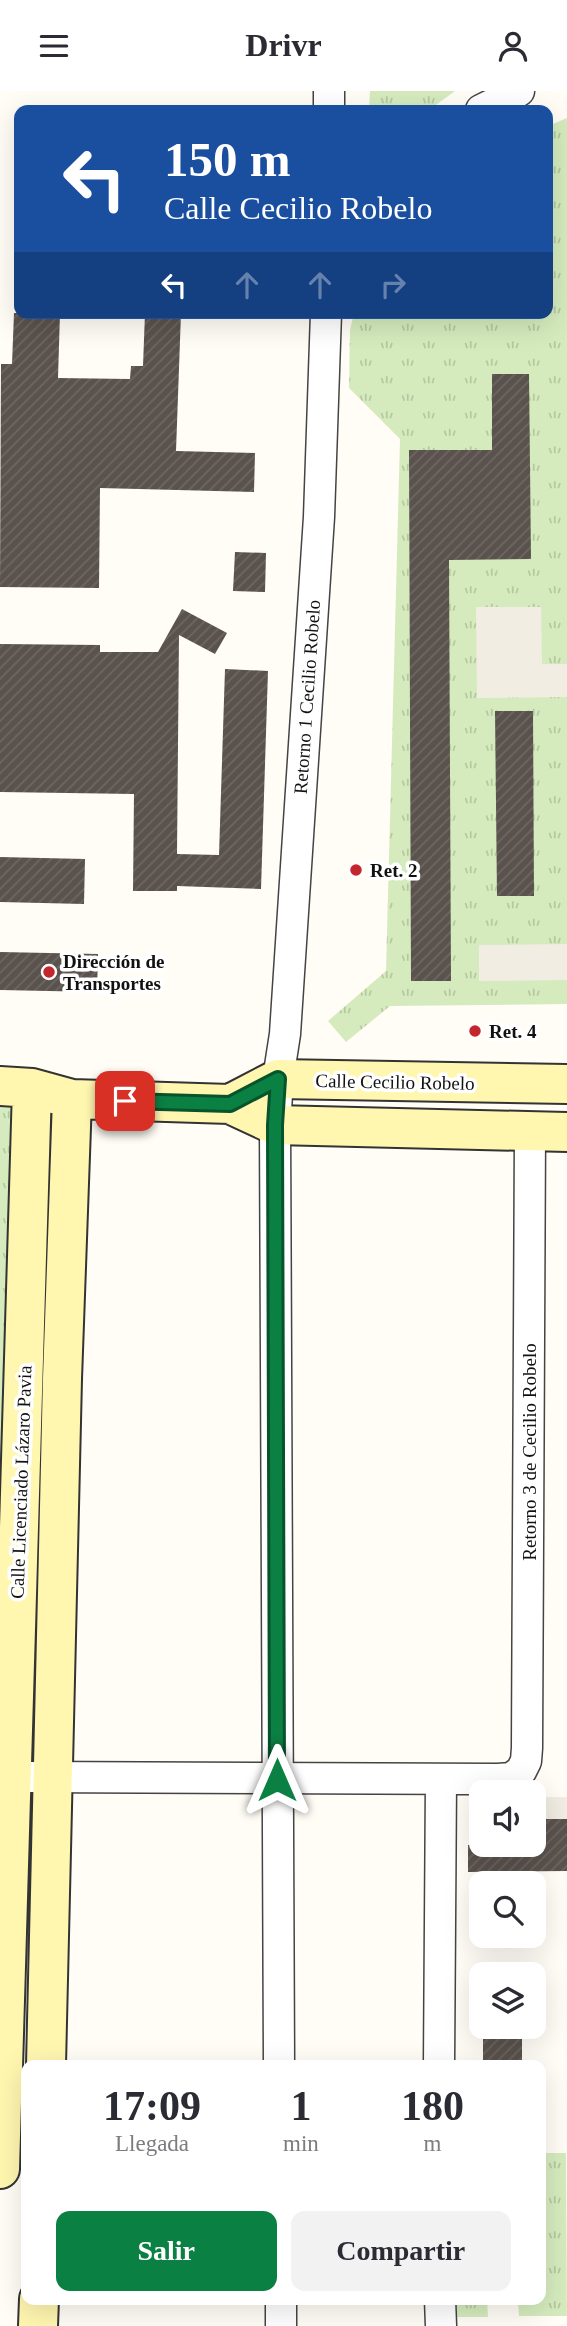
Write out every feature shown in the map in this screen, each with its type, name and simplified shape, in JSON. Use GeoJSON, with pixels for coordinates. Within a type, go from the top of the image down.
{"type":"FeatureCollection","features":[{"type":"Feature","properties":{"kind":"street"},"geometry":{"type":"LineString","coordinates":[[491,105],[519,91]]}},
{"type":"Feature","properties":{"kind":"street","name":"Retorno 1 Cecilio Robelo"},"geometry":{"type":"LineString","coordinates":[[279,2060],[275,1125],[285,1034],[318,531],[326,319]]}},
{"type":"Feature","properties":{"kind":"street","name":"Calle Cecilio Robelo"},"geometry":{"type":"LineString","coordinates":[[230,1104],[278,1079],[567,1084]]}},
{"type":"Feature","properties":{"kind":"street","name":"Calle Cecilio Robelo"},"geometry":{"type":"LineString","coordinates":[[16,1087],[72,1100],[230,1104],[275,1125],[549,1131]]}},
{"type":"Feature","properties":{"kind":"street","name":"Calle Licenciado Lázaro Pavia"},"geometry":{"type":"LineString","coordinates":[[0,2169],[5,1896],[12,1776],[16,1087]]}},
{"type":"Feature","properties":{"kind":"street","name":"Calle Licenciado Lázaro Pavia"},"geometry":{"type":"LineString","coordinates":[[46,2060],[61,1406],[72,1100]]}},
{"type":"Feature","properties":{"kind":"street","name":"Retorno 3 de Cecilio Robelo"},"geometry":{"type":"LineString","coordinates":[[441,1780],[511,1777],[521,1771],[526,1761],[549,1131]]}},
{"type":"Feature","properties":{"kind":"street"},"geometry":{"type":"LineString","coordinates":[[12,1776],[441,1780],[439,2060]]}},
{"type":"Feature","properties":{"kind":"street"},"geometry":{"type":"LineString","coordinates":[[38,2326],[39,2305]]}},
{"type":"Feature","properties":{"kind":"street"},"geometry":{"type":"LineString","coordinates":[[281,2305],[281,2326]]}},
{"type":"Feature","properties":{"kind":"street"},"geometry":{"type":"LineString","coordinates":[[440,2305],[440,2326]]}},
{"type":"Feature","properties":{"kind":"green space"},"geometry":{"type":"Polygon","coordinates":[[[370,91],[455,91],[436,105],[369,105],[370,91]]]}},
{"type":"Feature","properties":{"kind":"green space"},"geometry":{"type":"Polygon","coordinates":[[[567,118],[567,1004],[390,1006],[346,1042],[328,1021],[386,971],[400,439],[349,388],[350,330],[353,319],[553,319],[553,124],[567,118]]]}},
{"type":"Feature","properties":{"kind":"green space"},"geometry":{"type":"Polygon","coordinates":[[[0,1106],[13,1106],[0,1847],[0,1106]]]}},
{"type":"Feature","properties":{"kind":"green space"},"geometry":{"type":"Polygon","coordinates":[[[546,2153],[566,2153],[567,2316],[519,2316],[518,2305],[546,2305],[546,2153]]]}},
{"type":"Feature","properties":{"kind":"green space"},"geometry":{"type":"Polygon","coordinates":[[[448,2305],[487,2305],[488,2317],[448,2317],[448,2305]]]}},
{"type":"Feature","properties":{"kind":"shaded area"},"geometry":{"type":"Polygon","coordinates":[[[476,607],[541,607],[542,664],[567,664],[567,697],[477,698],[476,607]]]}},
{"type":"Feature","properties":{"kind":"shaded area"},"geometry":{"type":"Polygon","coordinates":[[[567,944],[567,980],[479,981],[479,945],[567,944]]]}},
{"type":"Feature","properties":{"kind":"shaded area"},"geometry":{"type":"Polygon","coordinates":[[[546,1797],[567,1797],[567,1819],[546,1819],[546,1797]]]}},
{"type":"Feature","properties":{"kind":"building"},"geometry":{"type":"Polygon","coordinates":[[[14,313],[14,319],[60,319],[58,378],[130,379],[131,366],[143,366],[145,319],[181,319],[176,451],[255,453],[254,492],[100,488],[99,588],[0,587],[1,364],[12,364],[14,313]]]}},
{"type":"Feature","properties":{"kind":"building"},"geometry":{"type":"Polygon","coordinates":[[[492,374],[529,374],[531,559],[449,560],[451,981],[411,981],[409,450],[492,450],[492,374]]]}},
{"type":"Feature","properties":{"kind":"building"},"geometry":{"type":"Polygon","coordinates":[[[235,552],[266,553],[265,592],[233,591],[235,552]]]}},
{"type":"Feature","properties":{"kind":"building"},"geometry":{"type":"Polygon","coordinates":[[[182,609],[227,633],[215,654],[179,635],[177,854],[219,855],[225,669],[268,671],[261,889],[177,886],[177,891],[133,891],[134,794],[0,792],[0,644],[100,645],[100,652],[158,652],[182,609]]]}},
{"type":"Feature","properties":{"kind":"building"},"geometry":{"type":"Polygon","coordinates":[[[495,711],[533,711],[534,896],[497,896],[495,711]]]}},
{"type":"Feature","properties":{"kind":"building"},"geometry":{"type":"Polygon","coordinates":[[[0,857],[85,859],[84,904],[0,902],[0,857]]]}},
{"type":"Feature","properties":{"kind":"building","name":"Dirección de Transportes"},"geometry":{"type":"Polygon","coordinates":[[[0,952],[98,954],[97,992],[0,990],[0,952]]]}},
{"type":"Feature","properties":{"kind":"building"},"geometry":{"type":"Polygon","coordinates":[[[546,1819],[567,1819],[567,1871],[468,1872],[468,1845],[469,1857],[546,1857],[546,1819]]]}},
{"type":"Feature","properties":{"kind":"building"},"geometry":{"type":"Polygon","coordinates":[[[483,2039],[522,2039],[522,2060],[483,2060],[483,2039]]]}},
{"type":"Feature","properties":{"kind":"place","name":"Ret. 2"},"geometry":{"type":"Point","coordinates":[356,870]}},
{"type":"Feature","properties":{"kind":"place","name":"Dirección de Transportes"},"geometry":{"type":"Point","coordinates":[49,972]}},
{"type":"Feature","properties":{"kind":"place","name":"Ret. 4"},"geometry":{"type":"Point","coordinates":[475,1031]}},
{"type":"Feature","properties":{"kind":"route"},"geometry":{"type":"LineString","coordinates":[[125,1101],[230,1104],[278,1079],[275,1125],[277,1780]]}}]}
